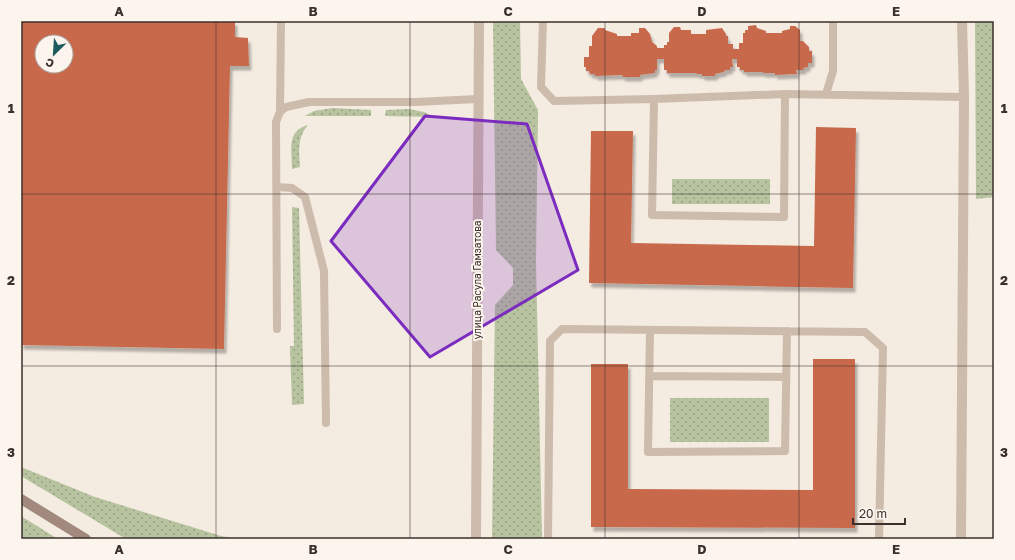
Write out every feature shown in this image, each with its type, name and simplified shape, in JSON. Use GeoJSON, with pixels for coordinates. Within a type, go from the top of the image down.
{"type":"FeatureCollection","features":[{"type":"Feature","properties":{"kind":"main road"},"geometry":{"type":"LineString","coordinates":[[21,499],[86,539]]}},
{"type":"Feature","properties":{"kind":"street","name":"улица Расула Гамзатова"},"geometry":{"type":"LineString","coordinates":[[476,539],[477,99],[479,21]]}},
{"type":"Feature","properties":{"kind":"street"},"geometry":{"type":"LineString","coordinates":[[961,539],[964,97],[962,21]]}},
{"type":"Feature","properties":{"kind":"lane"},"geometry":{"type":"LineString","coordinates":[[277,329],[276,122],[280,112],[281,21]]}},
{"type":"Feature","properties":{"kind":"lane"},"geometry":{"type":"LineString","coordinates":[[543,21],[541,86],[554,101],[785,94],[964,97]]}},
{"type":"Feature","properties":{"kind":"lane"},"geometry":{"type":"LineString","coordinates":[[826,94],[833,71],[833,21]]}},
{"type":"Feature","properties":{"kind":"lane"},"geometry":{"type":"LineString","coordinates":[[654,99],[652,215],[784,217],[785,94]]}},
{"type":"Feature","properties":{"kind":"lane"},"geometry":{"type":"LineString","coordinates":[[280,112],[286,107],[309,102],[416,102],[477,99]]}},
{"type":"Feature","properties":{"kind":"lane"},"geometry":{"type":"LineString","coordinates":[[277,187],[292,188],[305,197],[324,271],[326,423]]}},
{"type":"Feature","properties":{"kind":"lane"},"geometry":{"type":"LineString","coordinates":[[548,539],[550,341],[562,329],[865,332],[883,348],[879,539]]}},
{"type":"Feature","properties":{"kind":"lane"},"geometry":{"type":"LineString","coordinates":[[650,330],[648,452],[784,451],[787,331]]}},
{"type":"Feature","properties":{"kind":"lane"},"geometry":{"type":"LineString","coordinates":[[650,376],[786,377]]}},
{"type":"Feature","properties":{"kind":"highlighted area"},"geometry":{"type":"Polygon","coordinates":[[[425,116],[527,124],[578,270],[430,357],[331,241],[425,116]]]}},
{"type":"Feature","properties":{"kind":"green space"},"geometry":{"type":"Polygon","coordinates":[[[493,21],[520,21],[521,79],[538,110],[536,262],[542,539],[492,539],[495,305],[513,285],[513,268],[496,250],[493,21]]]}},
{"type":"Feature","properties":{"kind":"green space"},"geometry":{"type":"Polygon","coordinates":[[[975,21],[994,21],[994,197],[976,199],[975,21]]]}},
{"type":"Feature","properties":{"kind":"green space"},"geometry":{"type":"Polygon","coordinates":[[[333,108],[371,110],[371,116],[305,116],[314,111],[333,108]]]}},
{"type":"Feature","properties":{"kind":"green space"},"geometry":{"type":"Polygon","coordinates":[[[409,109],[424,112],[434,117],[385,116],[386,110],[409,109]]]}},
{"type":"Feature","properties":{"kind":"green space"},"geometry":{"type":"Polygon","coordinates":[[[308,125],[300,140],[300,167],[292,169],[291,149],[293,137],[301,128],[308,125]]]}},
{"type":"Feature","properties":{"kind":"green space"},"geometry":{"type":"Polygon","coordinates":[[[672,179],[770,179],[770,204],[672,204],[672,179]]]}},
{"type":"Feature","properties":{"kind":"green space"},"geometry":{"type":"Polygon","coordinates":[[[292,207],[299,208],[304,404],[292,405],[290,346],[294,346],[292,207]]]}},
{"type":"Feature","properties":{"kind":"green space"},"geometry":{"type":"Polygon","coordinates":[[[670,398],[769,398],[769,442],[670,442],[670,398]]]}},
{"type":"Feature","properties":{"kind":"green space"},"geometry":{"type":"Polygon","coordinates":[[[21,467],[95,497],[221,536],[240,539],[126,539],[21,476],[21,467]]]}},
{"type":"Feature","properties":{"kind":"green space"},"geometry":{"type":"Polygon","coordinates":[[[21,516],[58,539],[21,539],[21,516]]]}},
{"type":"Feature","properties":{"kind":"building"},"geometry":{"type":"Polygon","coordinates":[[[21,21],[235,21],[235,37],[248,38],[249,66],[230,66],[224,349],[21,345],[21,21]]]}},
{"type":"Feature","properties":{"kind":"building"},"geometry":{"type":"Polygon","coordinates":[[[756,25],[757,28],[766,31],[766,33],[782,33],[782,31],[790,29],[790,26],[795,26],[800,30],[800,41],[803,41],[809,47],[809,51],[812,51],[812,63],[808,63],[808,67],[803,68],[804,70],[796,70],[797,74],[775,75],[775,73],[744,72],[744,70],[740,70],[740,67],[737,67],[737,59],[732,59],[733,67],[730,67],[730,70],[725,70],[724,72],[715,74],[715,76],[702,76],[702,74],[696,74],[697,73],[667,73],[667,70],[664,70],[664,59],[657,59],[657,70],[655,70],[655,73],[640,75],[640,77],[623,77],[622,75],[595,76],[595,74],[590,74],[589,71],[586,71],[586,67],[584,67],[584,57],[589,57],[589,46],[592,46],[592,36],[598,28],[605,28],[605,30],[617,34],[617,36],[631,36],[631,33],[639,33],[639,28],[645,28],[650,34],[652,42],[657,46],[657,48],[664,48],[664,45],[667,45],[667,42],[669,42],[669,33],[674,27],[680,27],[681,30],[691,30],[691,34],[706,34],[706,30],[722,28],[726,36],[728,36],[728,44],[733,44],[733,49],[739,49],[739,43],[743,43],[743,33],[745,33],[745,30],[748,30],[748,26],[756,25]]]}},
{"type":"Feature","properties":{"kind":"building"},"geometry":{"type":"Polygon","coordinates":[[[816,127],[856,128],[853,288],[589,283],[591,131],[633,131],[631,243],[814,246],[816,127]]]}},
{"type":"Feature","properties":{"kind":"building"},"geometry":{"type":"Polygon","coordinates":[[[813,359],[855,359],[855,528],[591,527],[591,364],[628,364],[628,489],[813,490],[813,359]]]}}]}
